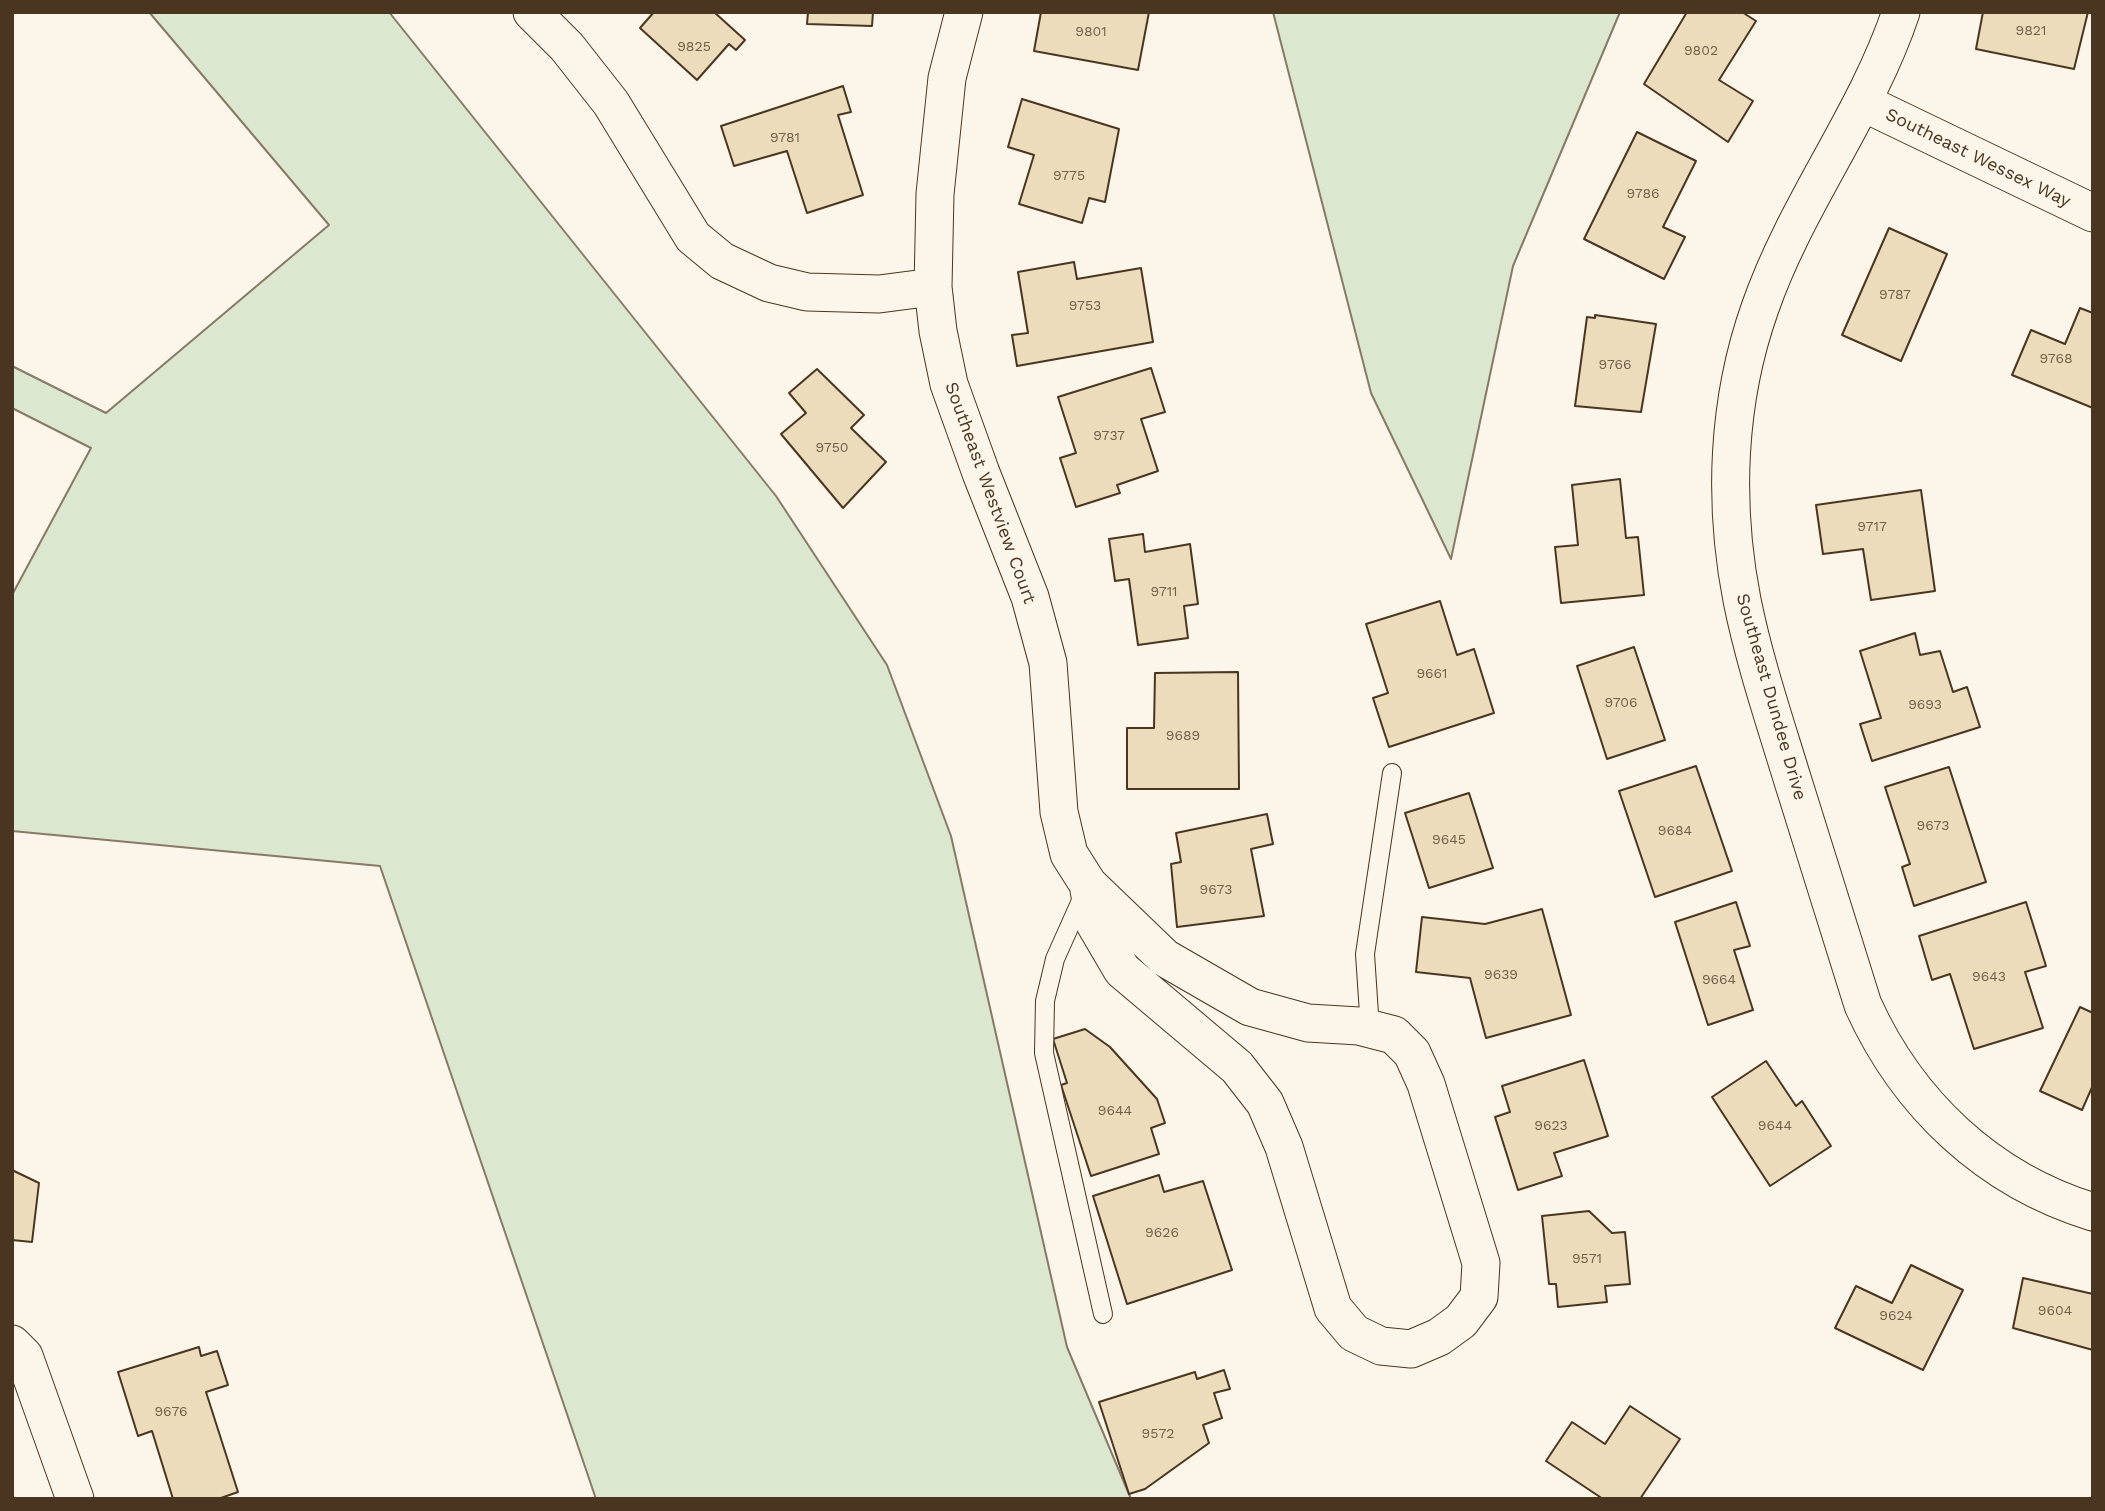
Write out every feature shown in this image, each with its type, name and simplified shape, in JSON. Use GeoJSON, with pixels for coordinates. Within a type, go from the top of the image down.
{"type":"FeatureCollection","features":[{"type":"Feature","properties":{"kind":"street"},"geometry":{"type":"LineString","coordinates":[[532,12],[566,47],[611,103],[693,237],[722,261],[769,282],[807,292],[879,294],[933,288]]}},
{"type":"Feature","properties":{"kind":"street","name":"Southeast Westview Court"},"geometry":{"type":"LineString","coordinates":[[964,12],[947,78],[940,129],[935,194],[933,288],[938,331],[949,384],[1030,597],[1048,663],[1059,812],[1069,854],[1088,884],[1166,958],[1250,1007],[1308,1023],[1359,1026],[1394,1035],[1412,1053],[1426,1084],[1481,1263],[1479,1297],[1461,1321],[1439,1337],[1411,1349],[1381,1346],[1354,1333],[1334,1308],[1284,1147],[1265,1103],[1237,1068],[1122,971],[1096,924],[1088,884]]}},
{"type":"Feature","properties":{"kind":"street","name":"Southeast Dundee Drive"},"geometry":{"type":"LineString","coordinates":[[1901,12],[1863,102],[1819,179],[1782,255],[1760,307],[1745,358],[1735,416],[1730,476],[1732,535],[1742,601],[1765,689],[1863,1005],[1878,1039],[1902,1076],[1932,1112],[1993,1166],[2058,1200],[2093,1212]]}},
{"type":"Feature","properties":{"kind":"street","name":"Southeast Wessex Way"},"geometry":{"type":"LineString","coordinates":[[1863,102],[2093,213]]}},
{"type":"Feature","properties":{"kind":"street"},"geometry":{"type":"LineString","coordinates":[[12,1344],[24,1356],[75,1499]]}},
{"type":"Feature","properties":{"kind":"lane"},"geometry":{"type":"LineString","coordinates":[[1370,1029],[1365,954],[1392,773]]}},
{"type":"Feature","properties":{"kind":"lane"},"geometry":{"type":"LineString","coordinates":[[1088,884],[1055,959],[1045,1001],[1044,1053],[1103,1314]]}},
{"type":"Feature","properties":{"kind":"green space"},"geometry":{"type":"Polygon","coordinates":[[[149,12],[389,12],[776,496],[887,665],[951,836],[1067,1347],[1131,1499],[596,1499],[380,866],[12,831],[12,595],[91,448],[12,408],[12,366],[106,413],[329,225],[149,12]]]}},
{"type":"Feature","properties":{"kind":"green space"},"geometry":{"type":"Polygon","coordinates":[[[1273,12],[1620,12],[1513,266],[1451,559],[1371,393],[1273,12]]]}},
{"type":"Feature","properties":{"kind":"building"},"geometry":{"type":"Polygon","coordinates":[[[654,12],[714,12],[745,40],[736,50],[729,44],[697,80],[640,28],[654,12]]]}},
{"type":"Feature","properties":{"kind":"building"},"geometry":{"type":"Polygon","coordinates":[[[808,12],[873,12],[872,26],[807,24],[808,12]]]}},
{"type":"Feature","properties":{"kind":"building"},"geometry":{"type":"Polygon","coordinates":[[[1041,12],[1149,12],[1138,70],[1034,51],[1041,12]]]}},
{"type":"Feature","properties":{"kind":"building"},"geometry":{"type":"Polygon","coordinates":[[[1687,12],[1742,12],[1756,21],[1719,80],[1753,101],[1728,142],[1644,84],[1687,12]]]}},
{"type":"Feature","properties":{"kind":"building"},"geometry":{"type":"Polygon","coordinates":[[[1983,12],[2088,12],[2074,69],[1976,49],[1983,12]]]}},
{"type":"Feature","properties":{"kind":"building"},"geometry":{"type":"Polygon","coordinates":[[[843,86],[851,112],[838,115],[863,195],[807,213],[787,151],[734,166],[721,126],[843,86]]]}},
{"type":"Feature","properties":{"kind":"building"},"geometry":{"type":"Polygon","coordinates":[[[1022,99],[1119,129],[1105,202],[1089,198],[1082,223],[1019,204],[1034,155],[1008,147],[1022,99]]]}},
{"type":"Feature","properties":{"kind":"building"},"geometry":{"type":"Polygon","coordinates":[[[1637,132],[1696,161],[1663,227],[1685,237],[1664,279],[1584,239],[1637,132]]]}},
{"type":"Feature","properties":{"kind":"building"},"geometry":{"type":"Polygon","coordinates":[[[1889,228],[1947,254],[1901,361],[1842,335],[1889,228]]]}},
{"type":"Feature","properties":{"kind":"building"},"geometry":{"type":"Polygon","coordinates":[[[1074,262],[1077,279],[1141,268],[1153,342],[1017,366],[1012,335],[1028,333],[1018,272],[1074,262]]]}},
{"type":"Feature","properties":{"kind":"building"},"geometry":{"type":"Polygon","coordinates":[[[2080,308],[2093,313],[2093,408],[2012,375],[2031,330],[2065,344],[2080,308]]]}},
{"type":"Feature","properties":{"kind":"building"},"geometry":{"type":"Polygon","coordinates":[[[1595,315],[1656,324],[1641,412],[1575,406],[1587,317],[1595,318],[1595,315]]]}},
{"type":"Feature","properties":{"kind":"building"},"geometry":{"type":"Polygon","coordinates":[[[1151,368],[1165,412],[1141,419],[1158,471],[1117,485],[1120,493],[1076,507],[1060,458],[1076,453],[1058,397],[1151,368]]]}},
{"type":"Feature","properties":{"kind":"building"},"geometry":{"type":"Polygon","coordinates":[[[817,369],[864,415],[851,428],[886,462],[843,508],[781,434],[806,413],[789,393],[817,369]]]}},
{"type":"Feature","properties":{"kind":"building"},"geometry":{"type":"Polygon","coordinates":[[[1620,479],[1626,538],[1638,537],[1644,595],[1561,603],[1555,547],[1578,545],[1572,485],[1620,479]]]}},
{"type":"Feature","properties":{"kind":"building"},"geometry":{"type":"Polygon","coordinates":[[[1921,490],[1935,591],[1871,600],[1863,549],[1823,554],[1816,505],[1921,490]]]}},
{"type":"Feature","properties":{"kind":"building"},"geometry":{"type":"Polygon","coordinates":[[[1143,534],[1145,552],[1190,544],[1198,604],[1184,606],[1188,638],[1138,645],[1129,579],[1115,581],[1109,539],[1143,534]]]}},
{"type":"Feature","properties":{"kind":"building"},"geometry":{"type":"Polygon","coordinates":[[[1440,601],[1457,655],[1474,649],[1494,713],[1389,747],[1373,698],[1388,693],[1366,624],[1440,601]]]}},
{"type":"Feature","properties":{"kind":"building"},"geometry":{"type":"Polygon","coordinates":[[[1915,633],[1920,655],[1940,651],[1953,692],[1967,687],[1980,727],[1872,761],[1860,724],[1881,718],[1860,651],[1915,633]]]}},
{"type":"Feature","properties":{"kind":"building"},"geometry":{"type":"Polygon","coordinates":[[[1634,647],[1665,740],[1607,759],[1577,666],[1634,647]]]}},
{"type":"Feature","properties":{"kind":"building"},"geometry":{"type":"Polygon","coordinates":[[[1238,672],[1239,789],[1127,789],[1127,728],[1154,728],[1155,673],[1238,672]]]}},
{"type":"Feature","properties":{"kind":"building"},"geometry":{"type":"Polygon","coordinates":[[[1696,766],[1732,871],[1655,897],[1619,791],[1696,766]]]}},
{"type":"Feature","properties":{"kind":"building"},"geometry":{"type":"Polygon","coordinates":[[[1949,767],[1986,882],[1914,906],[1902,867],[1910,864],[1885,787],[1949,767]]]}},
{"type":"Feature","properties":{"kind":"building"},"geometry":{"type":"Polygon","coordinates":[[[1469,793],[1493,868],[1429,888],[1405,813],[1469,793]]]}},
{"type":"Feature","properties":{"kind":"building"},"geometry":{"type":"Polygon","coordinates":[[[1267,814],[1273,844],[1251,849],[1264,916],[1177,927],[1171,864],[1181,862],[1176,833],[1267,814]]]}},
{"type":"Feature","properties":{"kind":"building"},"geometry":{"type":"Polygon","coordinates":[[[1736,902],[1750,946],[1734,950],[1753,1010],[1708,1025],[1675,922],[1736,902]]]}},
{"type":"Feature","properties":{"kind":"building"},"geometry":{"type":"Polygon","coordinates":[[[2026,902],[2046,966],[2025,972],[2043,1028],[1974,1049],[1950,974],[1932,980],[1919,936],[2026,902]]]}},
{"type":"Feature","properties":{"kind":"building"},"geometry":{"type":"Polygon","coordinates":[[[1542,909],[1571,1015],[1486,1038],[1470,978],[1416,972],[1422,917],[1485,924],[1542,909]]]}},
{"type":"Feature","properties":{"kind":"building"},"geometry":{"type":"Polygon","coordinates":[[[2080,1007],[2093,1013],[2093,1085],[2082,1110],[2040,1091],[2080,1007]]]}},
{"type":"Feature","properties":{"kind":"building"},"geometry":{"type":"Polygon","coordinates":[[[1085,1029],[1110,1047],[1157,1099],[1165,1123],[1151,1128],[1159,1154],[1091,1176],[1061,1085],[1067,1083],[1053,1039],[1085,1029]]]}},
{"type":"Feature","properties":{"kind":"building"},"geometry":{"type":"Polygon","coordinates":[[[1584,1060],[1608,1136],[1554,1153],[1562,1176],[1518,1190],[1495,1117],[1510,1112],[1502,1086],[1584,1060]]]}},
{"type":"Feature","properties":{"kind":"building"},"geometry":{"type":"Polygon","coordinates":[[[1766,1061],[1796,1106],[1802,1101],[1831,1146],[1770,1186],[1712,1097],[1766,1061]]]}},
{"type":"Feature","properties":{"kind":"building"},"geometry":{"type":"Polygon","coordinates":[[[12,1170],[39,1183],[32,1242],[12,1240],[12,1170]]]}},
{"type":"Feature","properties":{"kind":"building"},"geometry":{"type":"Polygon","coordinates":[[[1159,1175],[1164,1192],[1203,1181],[1232,1270],[1127,1304],[1093,1196],[1159,1175]]]}},
{"type":"Feature","properties":{"kind":"building"},"geometry":{"type":"Polygon","coordinates":[[[1589,1211],[1612,1233],[1625,1232],[1630,1284],[1605,1286],[1607,1302],[1558,1307],[1556,1284],[1549,1284],[1542,1216],[1589,1211]]]}},
{"type":"Feature","properties":{"kind":"building"},"geometry":{"type":"Polygon","coordinates":[[[1911,1265],[1963,1290],[1923,1370],[1835,1328],[1856,1286],[1892,1303],[1911,1265]]]}},
{"type":"Feature","properties":{"kind":"building"},"geometry":{"type":"Polygon","coordinates":[[[2023,1278],[2093,1294],[2093,1350],[2013,1328],[2023,1278]]]}},
{"type":"Feature","properties":{"kind":"building"},"geometry":{"type":"Polygon","coordinates":[[[199,1347],[201,1356],[217,1351],[228,1385],[206,1392],[238,1492],[218,1499],[173,1499],[152,1431],[138,1436],[118,1372],[199,1347]]]}},
{"type":"Feature","properties":{"kind":"building"},"geometry":{"type":"Polygon","coordinates":[[[1224,1370],[1230,1389],[1214,1393],[1222,1418],[1203,1425],[1209,1443],[1145,1489],[1129,1494],[1099,1402],[1195,1372],[1197,1379],[1224,1370]]]}},
{"type":"Feature","properties":{"kind":"building"},"geometry":{"type":"Polygon","coordinates":[[[1630,1406],[1680,1439],[1640,1499],[1603,1499],[1546,1461],[1572,1422],[1605,1444],[1630,1406]]]}}]}
